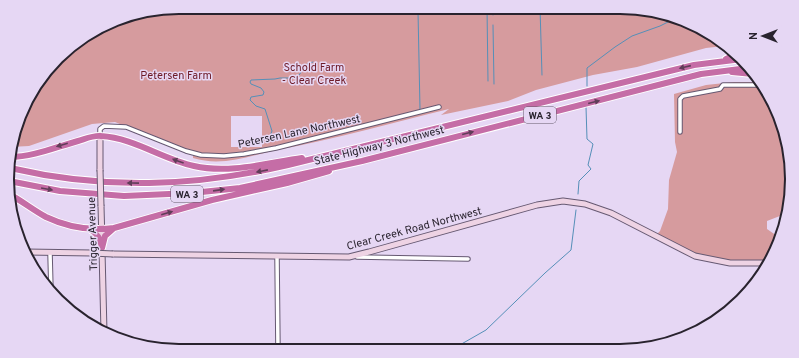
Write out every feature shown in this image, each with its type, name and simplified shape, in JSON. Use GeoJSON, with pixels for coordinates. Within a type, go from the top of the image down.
{"type":"FeatureCollection","features":[{"type":"Feature","properties":{"kind":"highway"},"geometry":{"type":"LineString","coordinates":[[723,60],[731,57]]}},
{"type":"Feature","properties":{"kind":"highway","name":"State Highway 3 Northwest"},"geometry":{"type":"LineString","coordinates":[[14,169],[52,177],[94,182],[142,184],[225,178],[341,152],[638,78],[694,65],[734,59]]}},
{"type":"Feature","properties":{"kind":"highway","name":"State Highway 3 Northwest"},"geometry":{"type":"LineString","coordinates":[[14,182],[60,191],[136,196],[240,188],[362,161],[701,74],[743,69]]}},
{"type":"Feature","properties":{"kind":"highway"},"geometry":{"type":"LineString","coordinates":[[719,71],[747,73]]}},
{"type":"Feature","properties":{"kind":"highway"},"geometry":{"type":"LineString","coordinates":[[15,157],[25,156],[100,135],[124,141],[194,166],[213,168],[257,165],[341,152]]}},
{"type":"Feature","properties":{"kind":"highway"},"geometry":{"type":"LineString","coordinates":[[15,197],[56,221],[90,229],[102,230],[114,228],[212,200],[312,177],[362,161]]}},
{"type":"Feature","properties":{"kind":"highway"},"geometry":{"type":"LineString","coordinates":[[102,248],[105,236],[114,228]]}},
{"type":"Feature","properties":{"kind":"highway"},"geometry":{"type":"LineString","coordinates":[[90,229],[97,235],[102,248]]}},
{"type":"Feature","properties":{"kind":"main road","name":"Trigger Avenue"},"geometry":{"type":"LineString","coordinates":[[100,135],[104,326]]}},
{"type":"Feature","properties":{"kind":"main road","name":"Clear Creek Road Northwest"},"geometry":{"type":"LineString","coordinates":[[31,252],[349,256],[369,252],[537,204],[563,201],[579,202],[604,210],[695,256],[730,263],[762,263]]}},
{"type":"Feature","properties":{"kind":"street"},"geometry":{"type":"LineString","coordinates":[[680,132],[680,99],[682,96],[720,89],[723,85],[756,85]]}},
{"type":"Feature","properties":{"kind":"street","name":"Petersen Lane Northwest"},"geometry":{"type":"LineString","coordinates":[[100,135],[100,129],[104,126],[126,127],[186,151],[201,155],[228,155],[276,148],[440,107]]}},
{"type":"Feature","properties":{"kind":"street"},"geometry":{"type":"LineString","coordinates":[[50,253],[52,284]]}},
{"type":"Feature","properties":{"kind":"street"},"geometry":{"type":"LineString","coordinates":[[277,256],[278,344]]}},
{"type":"Feature","properties":{"kind":"street"},"geometry":{"type":"LineString","coordinates":[[349,256],[468,258]]}},
{"type":"Feature","properties":{"kind":"green space","name":"Schold Farm - Clear Creek"},"geometry":{"type":"Polygon","coordinates":[[[631,14],[652,17],[673,23],[693,31],[718,47],[706,48],[637,67],[593,75],[536,90],[508,101],[441,115],[449,109],[341,136],[235,160],[214,161],[193,158],[193,154],[115,122],[92,124],[29,146],[17,147],[23,126],[36,96],[62,62],[87,42],[106,31],[126,23],[157,15],[631,14]],[[231,116],[231,147],[262,147],[262,116],[231,116]]]}},
{"type":"Feature","properties":{"kind":"green space"},"geometry":{"type":"Polygon","coordinates":[[[734,82],[753,82],[768,106],[776,126],[784,157],[784,201],[781,216],[767,221],[767,229],[775,235],[762,263],[730,263],[702,258],[655,236],[660,231],[668,209],[669,180],[677,152],[675,142],[674,94],[706,85],[734,82]]]}},
{"type":"Feature","properties":{"kind":"waterway"},"geometry":{"type":"LineString","coordinates":[[418,14],[420,109]]}},
{"type":"Feature","properties":{"kind":"waterway"},"geometry":{"type":"LineString","coordinates":[[487,14],[488,81]]}},
{"type":"Feature","properties":{"kind":"waterway"},"geometry":{"type":"LineString","coordinates":[[540,14],[542,75]]}},
{"type":"Feature","properties":{"kind":"waterway"},"geometry":{"type":"LineString","coordinates":[[587,86],[587,68],[632,36],[669,22]]}},
{"type":"Feature","properties":{"kind":"waterway"},"geometry":{"type":"LineString","coordinates":[[493,25],[494,84]]}},
{"type":"Feature","properties":{"kind":"waterway"},"geometry":{"type":"LineString","coordinates":[[260,142],[270,136],[272,131],[265,109],[256,106],[250,100],[251,97],[263,95],[264,92],[261,88],[251,84],[251,80],[293,78],[299,75],[307,64],[313,62]]}},
{"type":"Feature","properties":{"kind":"waterway"},"geometry":{"type":"LineString","coordinates":[[578,194],[579,181],[591,169],[588,165],[593,144],[587,139],[586,107]]}},
{"type":"Feature","properties":{"kind":"waterway"},"geometry":{"type":"LineString","coordinates":[[462,344],[486,330],[571,250],[576,210]]}},
{"type":"Feature","properties":{"kind":"park label","name":"Petersen Farm"},"geometry":{"type":"Point","coordinates":[176,75]}}]}
